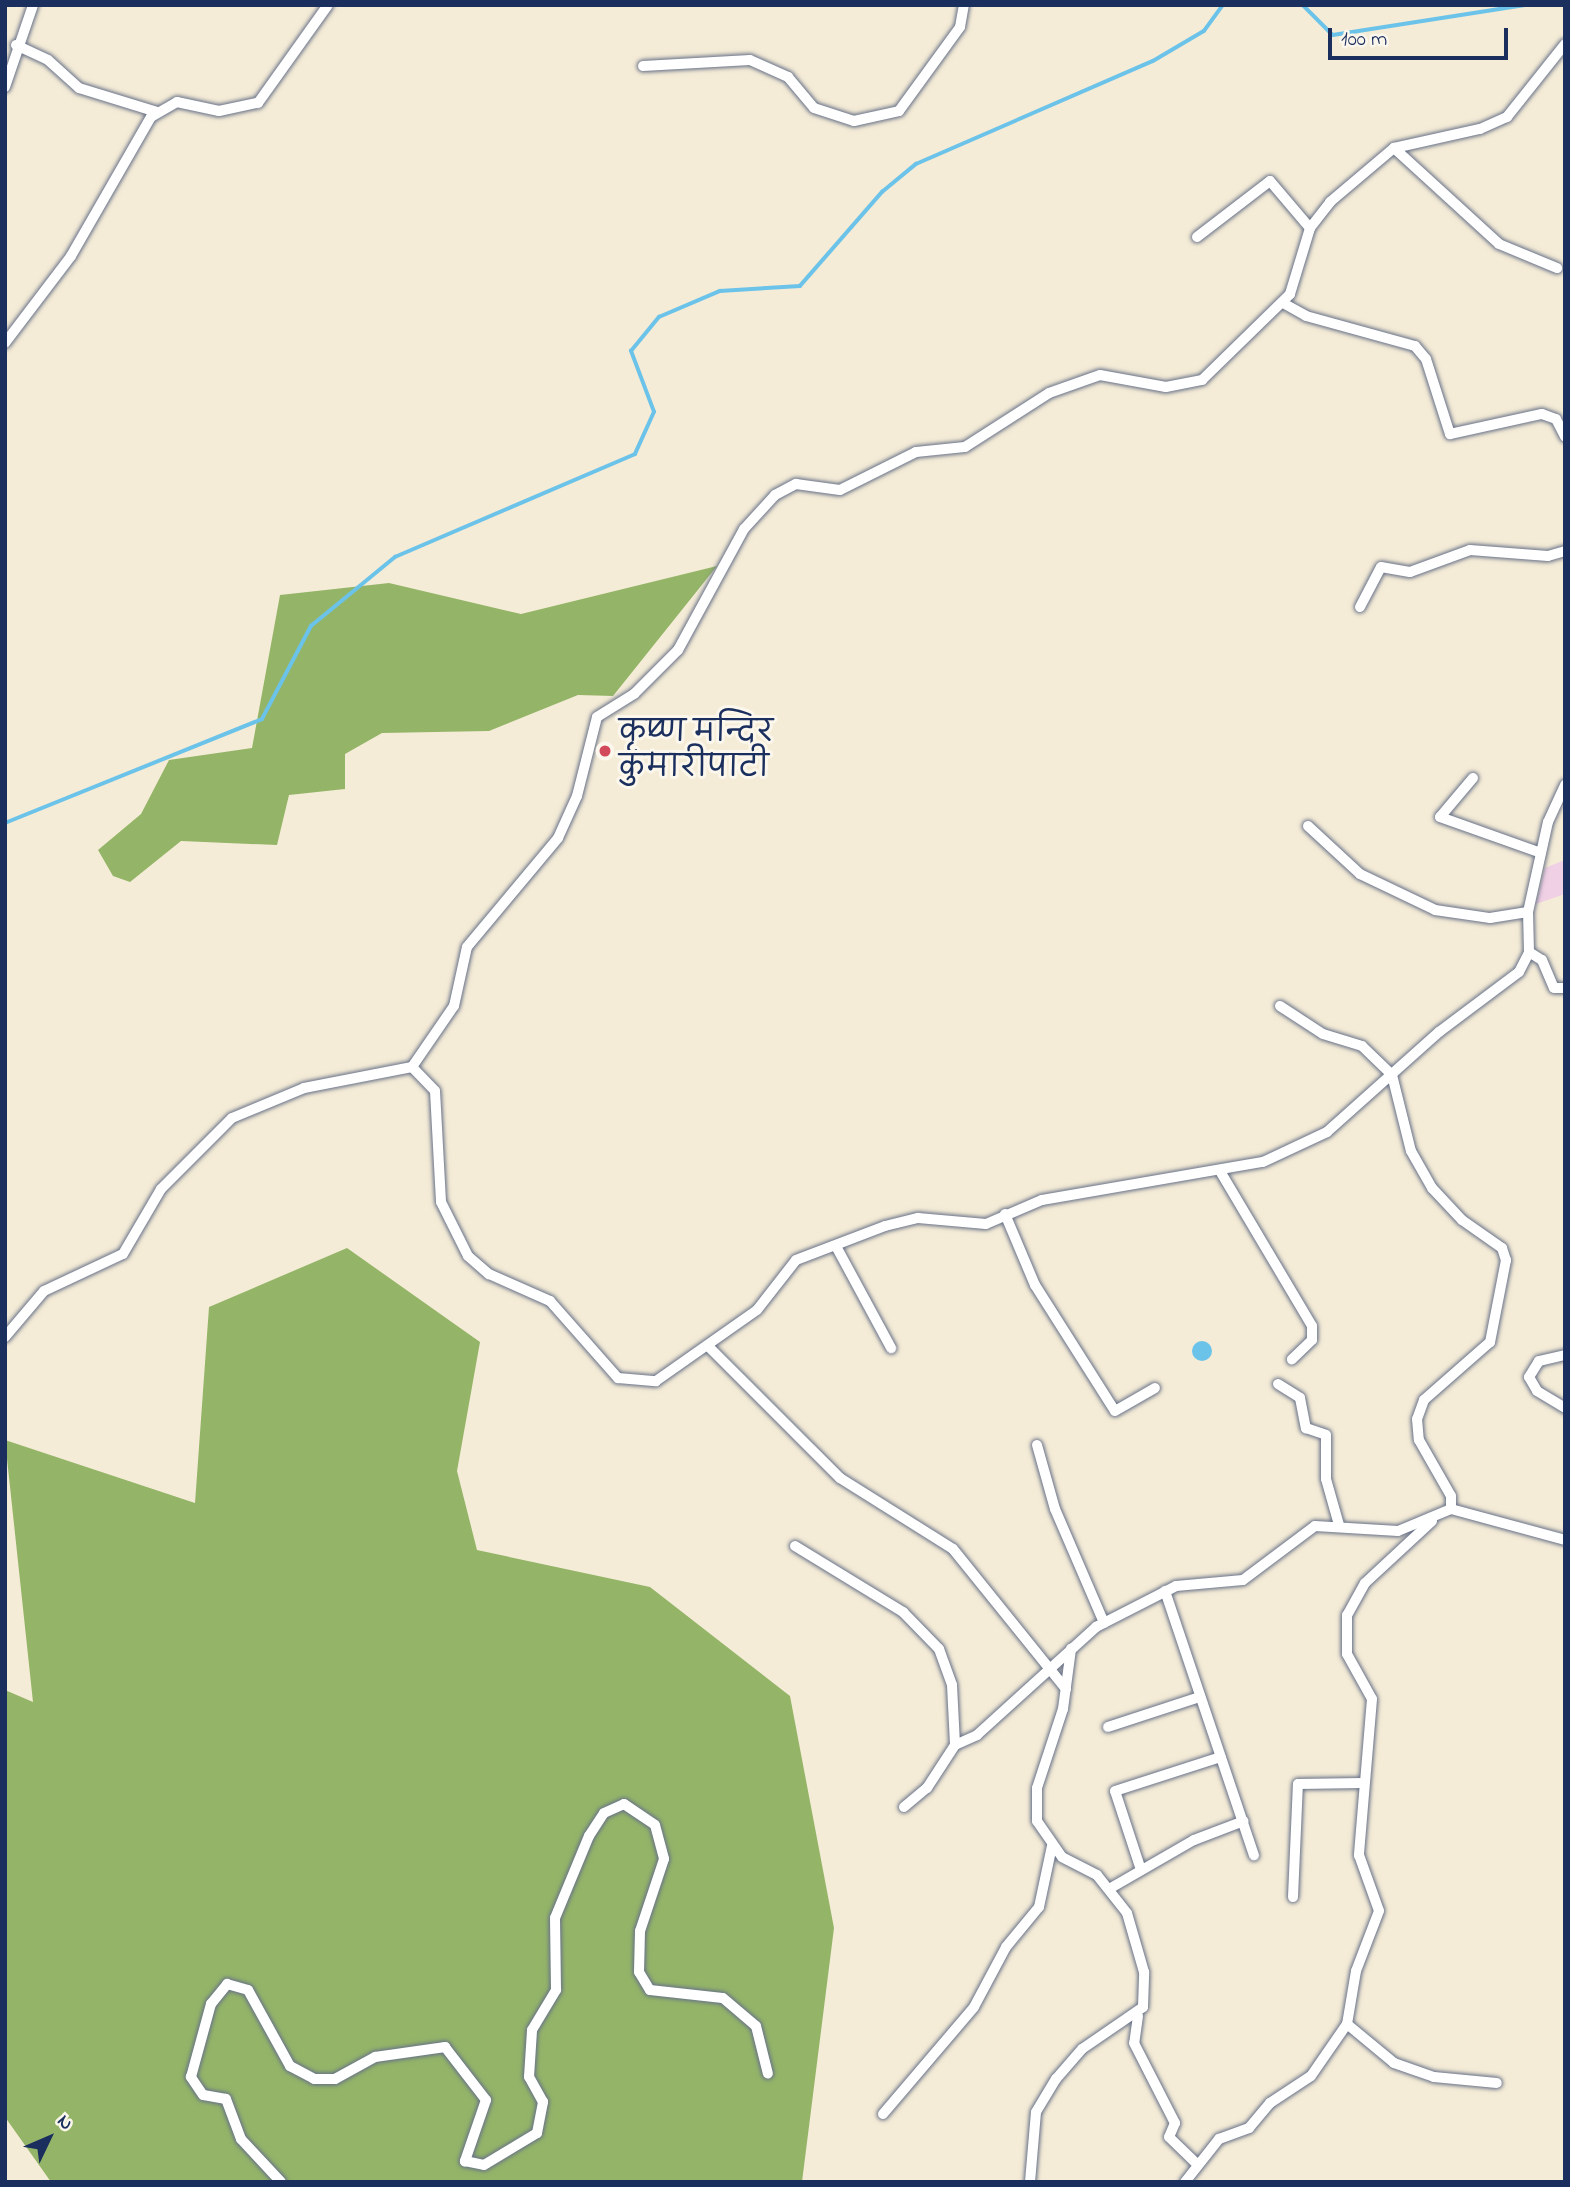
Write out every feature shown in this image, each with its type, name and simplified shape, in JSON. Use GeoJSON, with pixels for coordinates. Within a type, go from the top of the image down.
{"type":"FeatureCollection","features":[{"type":"Feature","properties":{"kind":"street"},"geometry":{"type":"LineString","coordinates":[[5,88],[16,45],[33,5]]}},
{"type":"Feature","properties":{"kind":"street"},"geometry":{"type":"LineString","coordinates":[[5,343],[71,256],[157,112],[177,102],[219,111],[258,103],[328,5]]}},
{"type":"Feature","properties":{"kind":"street"},"geometry":{"type":"LineString","coordinates":[[642,66],[750,60],[788,77],[814,108],[854,121],[899,111],[960,27],[964,5]]}},
{"type":"Feature","properties":{"kind":"street"},"geometry":{"type":"LineString","coordinates":[[5,1337],[44,1291],[123,1254],[161,1189],[232,1118],[304,1088],[412,1068],[454,1006],[467,947],[520,891],[569,817],[597,717],[634,694],[678,650],[744,529],[775,495],[796,484],[840,490],[916,453],[965,447],[1049,393],[1100,375],[1166,387],[1202,380],[1283,303],[1297,279],[1310,228],[1330,202],[1394,148],[1480,129],[1507,117],[1565,44]]}},
{"type":"Feature","properties":{"kind":"street"},"geometry":{"type":"LineString","coordinates":[[16,45],[48,60],[79,88],[157,112]]}},
{"type":"Feature","properties":{"kind":"street"},"geometry":{"type":"LineString","coordinates":[[1394,148],[1499,244],[1557,268]]}},
{"type":"Feature","properties":{"kind":"street"},"geometry":{"type":"LineString","coordinates":[[1197,237],[1270,181],[1310,228]]}},
{"type":"Feature","properties":{"kind":"street"},"geometry":{"type":"LineString","coordinates":[[1283,303],[1306,316],[1415,346],[1426,359],[1450,433],[1542,414],[1556,419],[1565,438]]}},
{"type":"Feature","properties":{"kind":"street"},"geometry":{"type":"LineString","coordinates":[[1360,607],[1381,567],[1410,572],[1470,550],[1548,556],[1565,551]]}},
{"type":"Feature","properties":{"kind":"street"},"geometry":{"type":"LineString","coordinates":[[1473,778],[1440,817],[1541,853]]}},
{"type":"Feature","properties":{"kind":"street"},"geometry":{"type":"LineString","coordinates":[[412,1068],[435,1091],[441,1202],[477,1266],[550,1301],[600,1362],[627,1383],[668,1376],[768,1299],[796,1260],[837,1248],[898,1221],[938,1218],[975,1226],[1042,1200],[1220,1171],[1308,1143],[1511,979],[1529,952],[1528,912],[1541,853],[1565,785]]}},
{"type":"Feature","properties":{"kind":"street"},"geometry":{"type":"LineString","coordinates":[[1308,826],[1360,874],[1435,910],[1490,918],[1528,912]]}},
{"type":"Feature","properties":{"kind":"street"},"geometry":{"type":"LineString","coordinates":[[1529,952],[1542,960],[1554,988],[1565,988]]}},
{"type":"Feature","properties":{"kind":"street"},"geometry":{"type":"LineString","coordinates":[[1280,1006],[1323,1034],[1362,1046],[1392,1075],[1411,1151],[1432,1188],[1462,1220],[1495,1241],[1506,1261],[1490,1342],[1424,1400],[1417,1419],[1419,1440],[1451,1496],[1451,1508]]}},
{"type":"Feature","properties":{"kind":"street"},"geometry":{"type":"LineString","coordinates":[[1220,1171],[1312,1326],[1312,1340],[1292,1359]]}},
{"type":"Feature","properties":{"kind":"street"},"geometry":{"type":"LineString","coordinates":[[1004,1214],[1035,1285],[1115,1411],[1155,1388]]}},
{"type":"Feature","properties":{"kind":"street"},"geometry":{"type":"LineString","coordinates":[[837,1248],[891,1348]]}},
{"type":"Feature","properties":{"kind":"street"},"geometry":{"type":"LineString","coordinates":[[709,1347],[840,1478],[953,1549],[1066,1689]]}},
{"type":"Feature","properties":{"kind":"street"},"geometry":{"type":"LineString","coordinates":[[1565,1355],[1539,1361],[1529,1377],[1537,1391],[1565,1408]]}},
{"type":"Feature","properties":{"kind":"street"},"geometry":{"type":"LineString","coordinates":[[1278,1384],[1300,1398],[1306,1427],[1326,1435],[1326,1479],[1339,1525]]}},
{"type":"Feature","properties":{"kind":"street"},"geometry":{"type":"LineString","coordinates":[[1037,1445],[1055,1509],[1104,1623]]}},
{"type":"Feature","properties":{"kind":"street"},"geometry":{"type":"LineString","coordinates":[[1185,2182],[1219,2139],[1249,2128],[1270,2103],[1311,2076],[1347,2024],[1356,1971],[1378,1911],[1359,1855],[1362,1783],[1373,1709],[1347,1654],[1347,1615],[1365,1583],[1432,1521],[1451,1508]]}},
{"type":"Feature","properties":{"kind":"street"},"geometry":{"type":"LineString","coordinates":[[1451,1508],[1565,1540]]}},
{"type":"Feature","properties":{"kind":"street"},"geometry":{"type":"LineString","coordinates":[[904,1807],[927,1788],[955,1745],[977,1735],[1071,1649],[1104,1623],[1165,1591],[1242,1580],[1303,1530],[1339,1525],[1374,1534],[1432,1521]]}},
{"type":"Feature","properties":{"kind":"street"},"geometry":{"type":"LineString","coordinates":[[795,1546],[903,1612],[939,1650],[952,1685],[955,1745]]}},
{"type":"Feature","properties":{"kind":"street"},"geometry":{"type":"LineString","coordinates":[[1165,1591],[1254,1855]]}},
{"type":"Feature","properties":{"kind":"street"},"geometry":{"type":"LineString","coordinates":[[1071,1649],[1066,1689],[1037,1788],[1037,1821],[1052,1846],[1109,1889],[1127,1913],[1144,1972],[1134,2043],[1175,2123],[1169,2137],[1197,2164]]}},
{"type":"Feature","properties":{"kind":"street"},"geometry":{"type":"LineString","coordinates":[[1108,1727],[1200,1697]]}},
{"type":"Feature","properties":{"kind":"street"},"geometry":{"type":"LineString","coordinates":[[1141,1870],[1115,1791],[1221,1757]]}},
{"type":"Feature","properties":{"kind":"street"},"geometry":{"type":"LineString","coordinates":[[1293,1897],[1298,1784],[1362,1783]]}},
{"type":"Feature","properties":{"kind":"street"},"geometry":{"type":"LineString","coordinates":[[281,2182],[241,2138],[226,2099],[203,2095],[191,2077],[211,2004],[228,1984],[248,1990],[290,2066],[314,2079],[335,2079],[375,2057],[445,2047],[485,2100],[465,2161],[484,2165],[537,2133],[543,2102],[529,2077],[532,2030],[556,1990],[555,1918],[589,1836],[604,1813],[624,1804],[654,1825],[664,1860],[640,1931],[639,1972],[650,1990],[723,1998],[756,2026],[768,2074]]}},
{"type":"Feature","properties":{"kind":"street"},"geometry":{"type":"LineString","coordinates":[[1109,1889],[1141,1870],[1244,1821]]}},
{"type":"Feature","properties":{"kind":"street"},"geometry":{"type":"LineString","coordinates":[[883,2114],[974,2007],[1006,1948],[1039,1907],[1052,1846]]}},
{"type":"Feature","properties":{"kind":"street"},"geometry":{"type":"LineString","coordinates":[[1030,2182],[1036,2112],[1056,2079],[1082,2049],[1138,2016]]}},
{"type":"Feature","properties":{"kind":"street"},"geometry":{"type":"LineString","coordinates":[[1347,2024],[1394,2063],[1434,2077],[1497,2082]]}},
{"type":"Feature","properties":{"kind":"shaded area"},"geometry":{"type":"Polygon","coordinates":[[[1565,860],[1565,894],[1536,904],[1545,868],[1565,860]]]}},
{"type":"Feature","properties":{"kind":"green space"},"geometry":{"type":"Polygon","coordinates":[[[717,566],[613,696],[578,695],[489,731],[382,733],[345,754],[345,789],[289,795],[277,845],[181,841],[130,882],[113,876],[98,850],[141,814],[169,760],[252,748],[280,595],[389,583],[521,614],[717,566]]]}},
{"type":"Feature","properties":{"kind":"green space"},"geometry":{"type":"Polygon","coordinates":[[[347,1248],[480,1342],[457,1471],[477,1550],[650,1587],[790,1696],[834,1928],[802,2182],[51,2182],[5,2117],[5,1690],[33,1702],[5,1440],[195,1503],[209,1307],[347,1248]]]}},
{"type":"Feature","properties":{"kind":"water"},"geometry":{"type":"Polygon","coordinates":[[[1202,1341],[1209,1344],[1212,1351],[1209,1358],[1202,1361],[1195,1358],[1192,1351],[1195,1344],[1202,1341]]]}},
{"type":"Feature","properties":{"kind":"waterway"},"geometry":{"type":"LineString","coordinates":[[5,823],[262,719],[311,626],[395,557],[635,454],[654,412],[631,351],[659,317],[720,291],[800,286],[882,192],[916,164],[1153,61],[1204,31],[1223,5]]}},
{"type":"Feature","properties":{"kind":"waterway"},"geometry":{"type":"LineString","coordinates":[[1303,5],[1333,35],[1525,5]]}},
{"type":"Feature","properties":{"kind":"place","name":"कृष्ण मन्दिर कुमारीपाटी"},"geometry":{"type":"Point","coordinates":[605,751]}}]}
